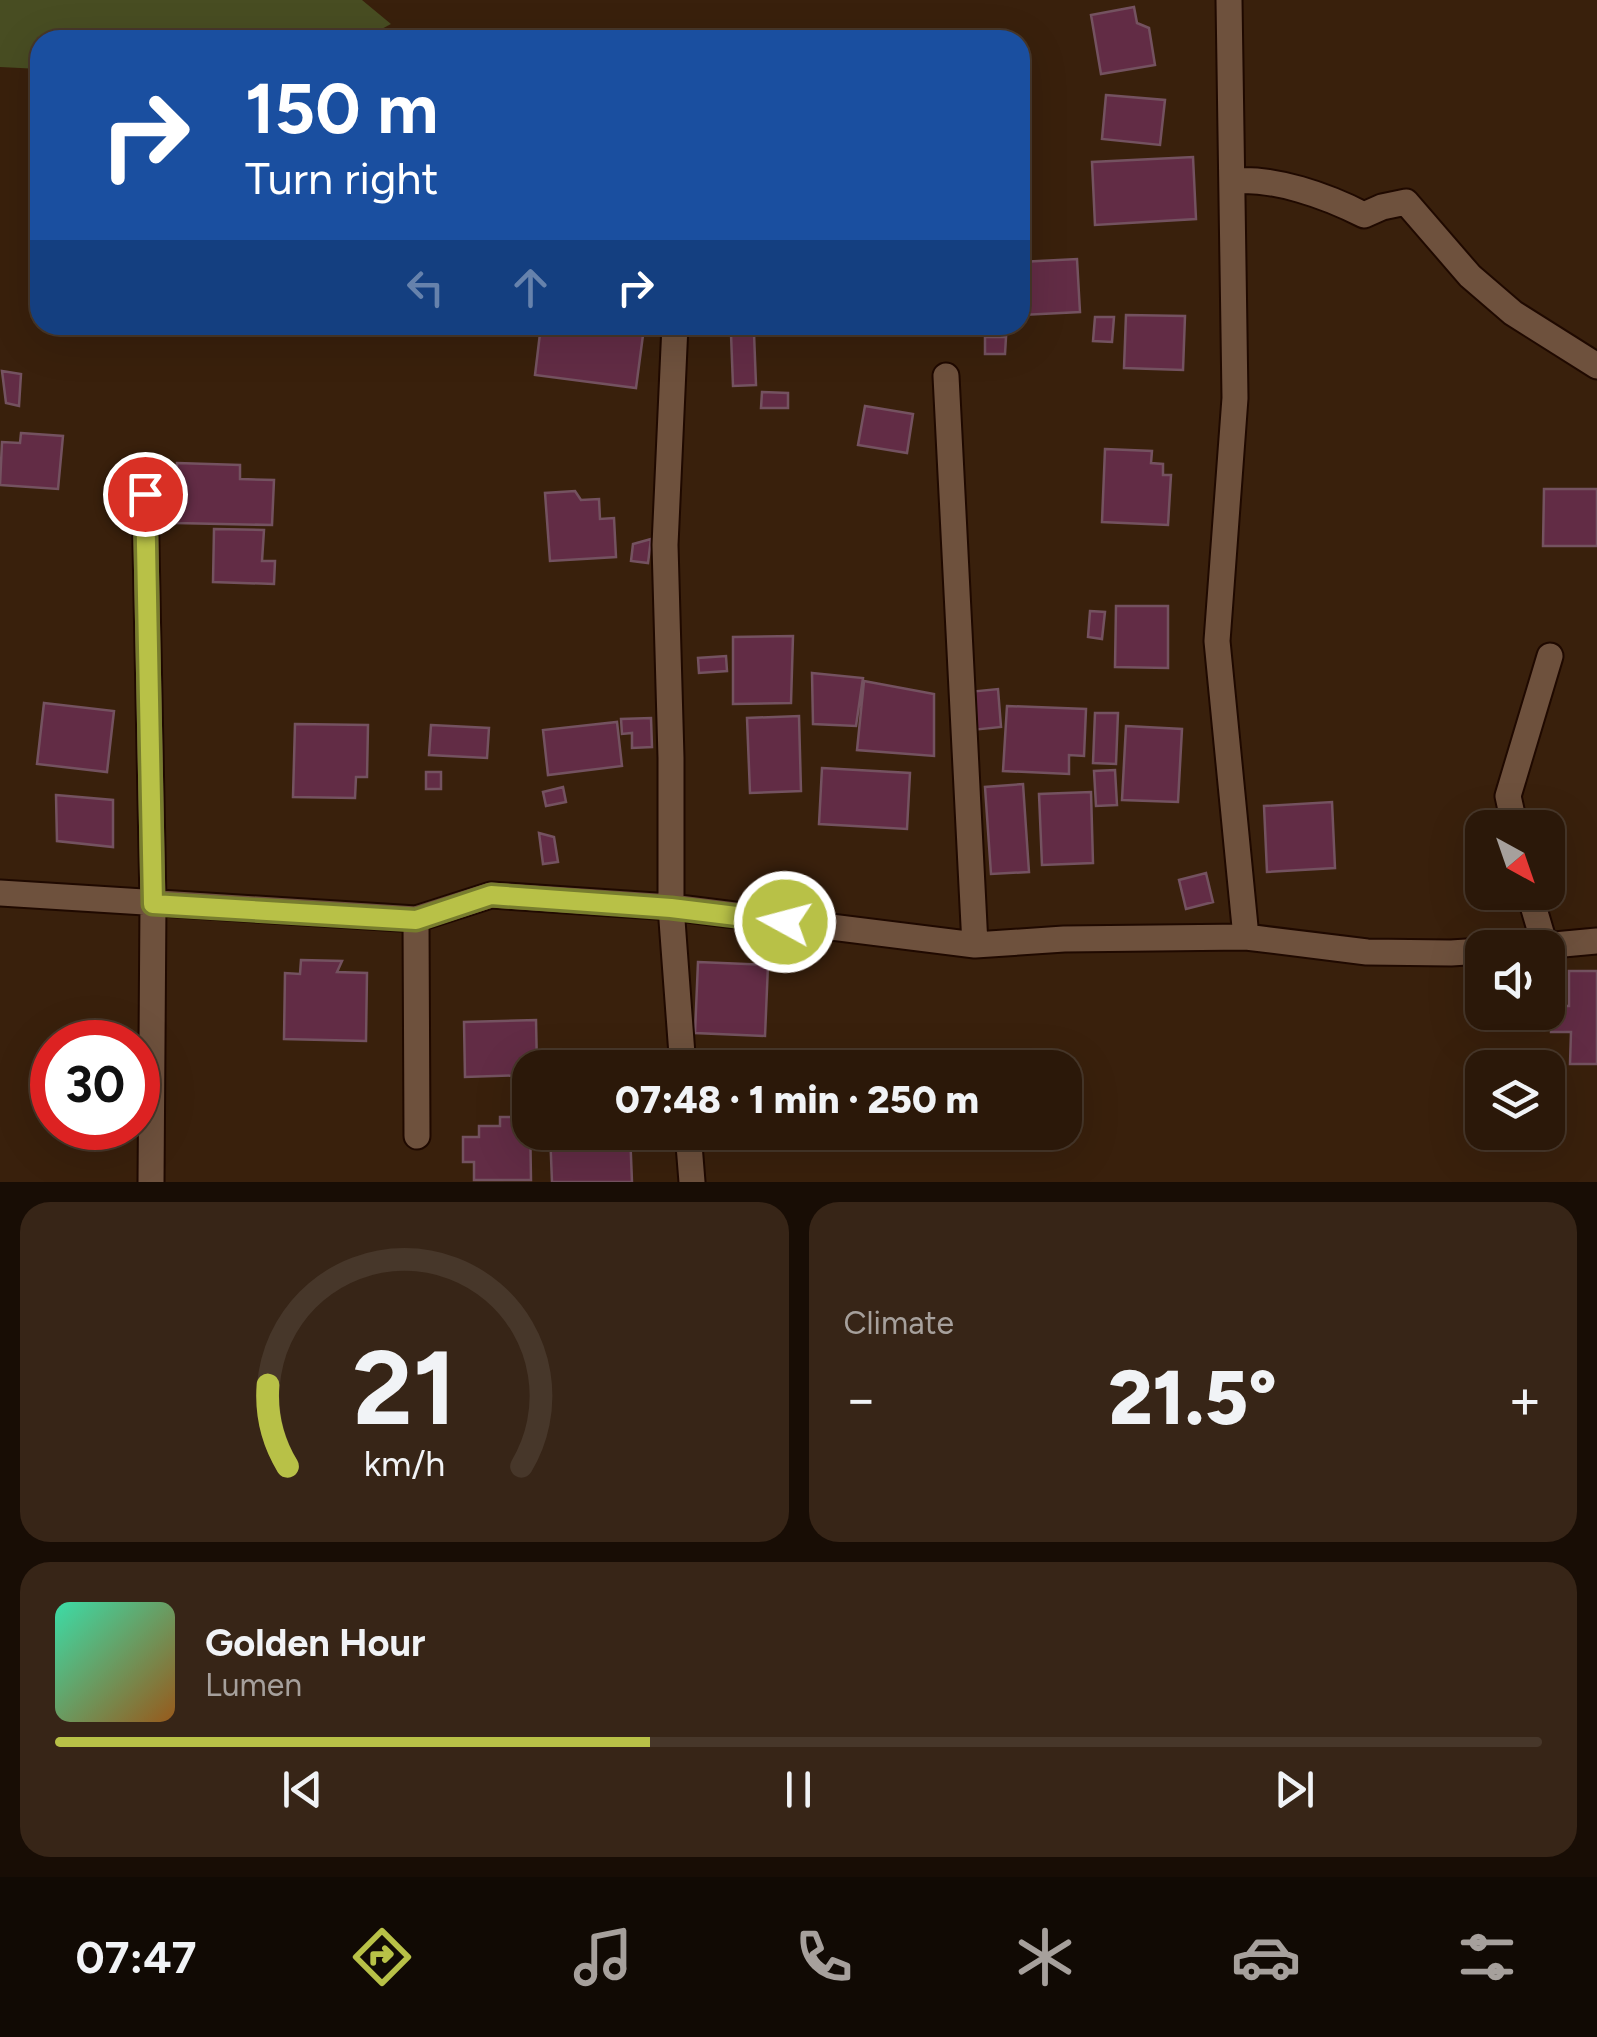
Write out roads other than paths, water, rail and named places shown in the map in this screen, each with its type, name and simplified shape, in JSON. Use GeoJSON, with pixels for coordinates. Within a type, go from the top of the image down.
{"type":"FeatureCollection","features":[{"type":"Feature","properties":{"kind":"street"},"geometry":{"type":"LineString","coordinates":[[1229,0],[1235,398],[1217,641],[1246,937]]}},
{"type":"Feature","properties":{"kind":"street"},"geometry":{"type":"LineString","coordinates":[[1232,180],[1251,179],[1333,199],[1364,215],[1406,202],[1470,276],[1513,313],[1597,366]]}},
{"type":"Feature","properties":{"kind":"street"},"geometry":{"type":"LineString","coordinates":[[675,335],[665,545],[672,758],[671,908],[682,1050]]}},
{"type":"Feature","properties":{"kind":"street"},"geometry":{"type":"LineString","coordinates":[[946,376],[976,946]]}},
{"type":"Feature","properties":{"kind":"street"},"geometry":{"type":"LineString","coordinates":[[145,494],[153,904],[151,1182]]}},
{"type":"Feature","properties":{"kind":"street"},"geometry":{"type":"LineString","coordinates":[[1511,810],[1508,796],[1550,656]]}},
{"type":"Feature","properties":{"kind":"street"},"geometry":{"type":"LineString","coordinates":[[0,893],[416,920],[491,895],[671,908],[976,946],[1064,939],[1246,937],[1366,952],[1465,952]]}},
{"type":"Feature","properties":{"kind":"street"},"geometry":{"type":"LineString","coordinates":[[416,920],[417,1136]]}},
{"type":"Feature","properties":{"kind":"street"},"geometry":{"type":"LineString","coordinates":[[1565,944],[1597,942]]}},
{"type":"Feature","properties":{"kind":"street"},"geometry":{"type":"LineString","coordinates":[[689,1150],[692,1182]]}}]}
